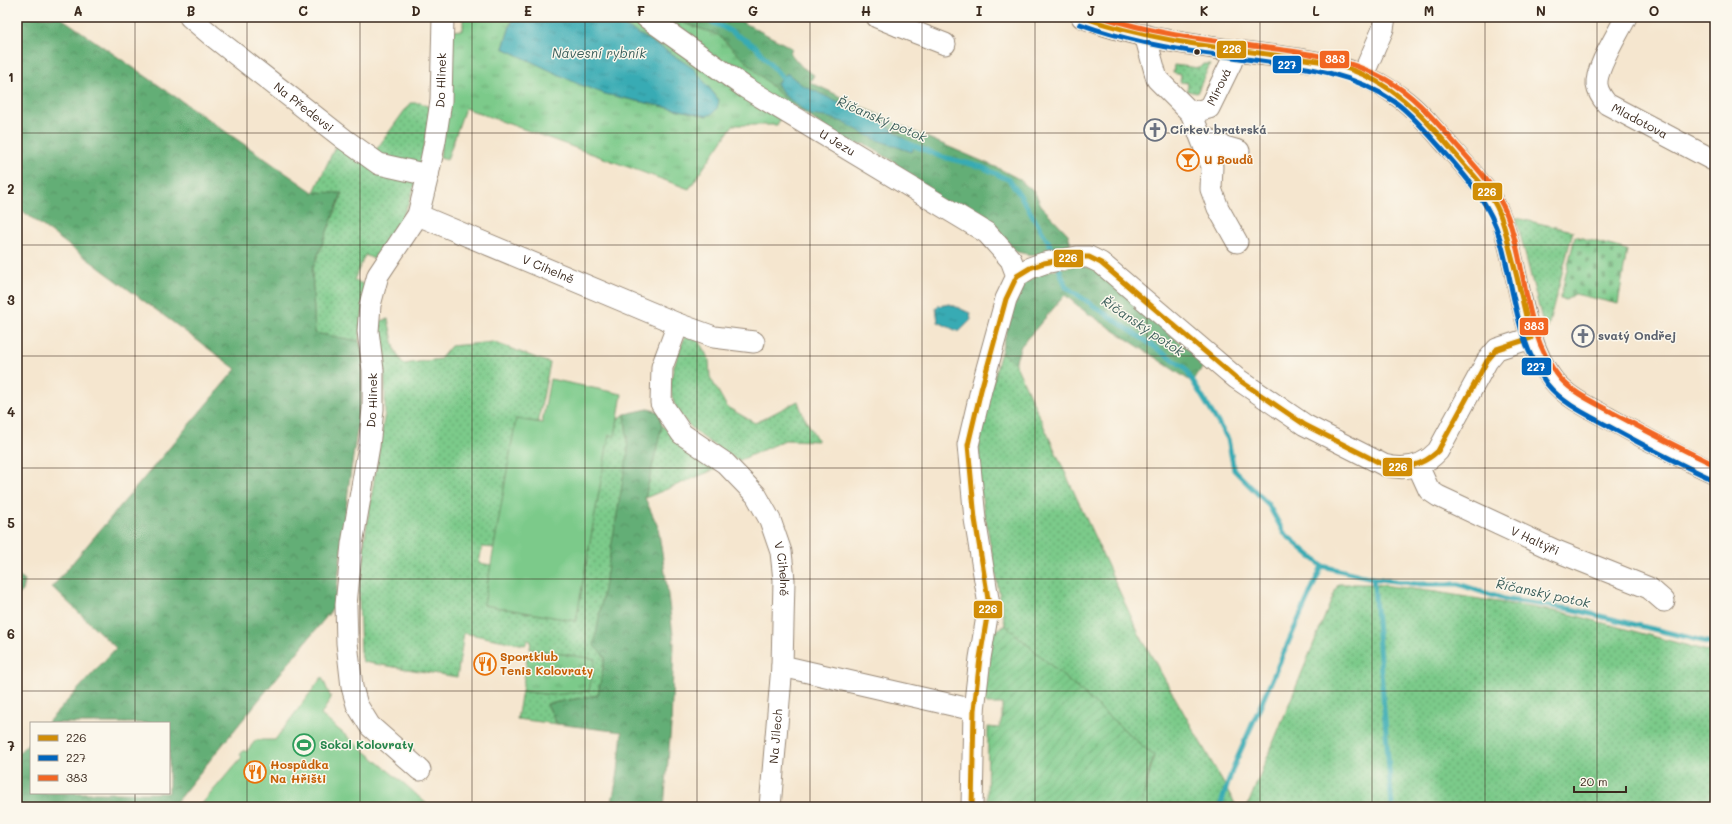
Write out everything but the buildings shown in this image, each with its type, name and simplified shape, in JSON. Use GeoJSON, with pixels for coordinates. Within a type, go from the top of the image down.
{"type":"FeatureCollection","features":[{"type":"Feature","properties":{"kind":"street","name":"Na Předevsi"},"geometry":{"type":"LineString","coordinates":[[190,17],[338,135],[379,164],[428,175]]}},
{"type":"Feature","properties":{"kind":"street","name":"Do Hlinek"},"geometry":{"type":"LineString","coordinates":[[420,770],[370,726],[357,705],[352,687],[347,643],[346,605],[352,544],[369,446],[373,408],[373,370],[368,331],[370,305],[378,275],[418,215],[436,141],[441,101],[443,17]]}},
{"type":"Feature","properties":{"kind":"street","name":"U Jezu"},"geometry":{"type":"LineString","coordinates":[[646,17],[746,88],[988,233],[1011,260],[1017,276]]}},
{"type":"Feature","properties":{"kind":"street"},"geometry":{"type":"LineString","coordinates":[[877,17],[901,22],[945,44]]}},
{"type":"Feature","properties":{"kind":"street","name":"Mírová"},"geometry":{"type":"LineString","coordinates":[[1082,17],[1098,23],[1145,35],[1235,51],[1325,62],[1363,75],[1387,88],[1419,113],[1474,176],[1497,209],[1507,236],[1532,338],[1539,360],[1553,380],[1566,393],[1634,432],[1715,473]]}},
{"type":"Feature","properties":{"kind":"street"},"geometry":{"type":"LineString","coordinates":[[1363,75],[1383,29],[1385,17]]}},
{"type":"Feature","properties":{"kind":"street","name":"Mladotova"},"geometry":{"type":"LineString","coordinates":[[1626,17],[1598,70],[1597,85],[1601,96],[1607,104],[1715,162]]}},
{"type":"Feature","properties":{"kind":"street","name":"Mírová"},"geometry":{"type":"LineString","coordinates":[[1145,35],[1157,79],[1191,113],[1209,108],[1231,63],[1235,51]]}},
{"type":"Feature","properties":{"kind":"street"},"geometry":{"type":"LineString","coordinates":[[1191,113],[1212,166],[1211,189],[1218,208],[1237,242]]}},
{"type":"Feature","properties":{"kind":"street"},"geometry":{"type":"LineString","coordinates":[[1201,136],[1225,147],[1239,151]]}},
{"type":"Feature","properties":{"kind":"street","name":"V Cihelně"},"geometry":{"type":"LineString","coordinates":[[418,215],[678,324],[714,337],[754,342]]}},
{"type":"Feature","properties":{"kind":"street"},"geometry":{"type":"LineString","coordinates":[[972,807],[974,710],[980,658],[989,605],[975,519],[968,445],[981,390],[1006,299],[1017,276],[1030,268],[1044,263],[1077,257],[1089,257],[1102,263],[1236,378],[1305,425],[1384,465],[1405,468],[1418,466],[1427,461],[1438,451],[1487,361],[1497,349],[1532,338]]}},
{"type":"Feature","properties":{"kind":"street","name":"V Cihelně"},"geometry":{"type":"LineString","coordinates":[[678,324],[662,367],[661,402],[682,434],[725,463],[756,495],[770,520],[781,552],[784,580],[782,666]]}},
{"type":"Feature","properties":{"kind":"street","name":"V Haltýři"},"geometry":{"type":"LineString","coordinates":[[1418,466],[1429,490],[1438,496],[1554,550],[1649,588],[1664,601]]}},
{"type":"Feature","properties":{"kind":"street"},"geometry":{"type":"LineString","coordinates":[[782,666],[974,710]]}},
{"type":"Feature","properties":{"kind":"street","name":"Na Jílech"},"geometry":{"type":"LineString","coordinates":[[770,807],[782,666]]}},
{"type":"Feature","properties":{"kind":"green space"},"geometry":{"type":"Polygon","coordinates":[[[17,17],[60,17],[313,192],[342,193],[312,270],[315,333],[359,341],[368,359],[349,483],[335,606],[172,807],[17,807],[17,755],[30,741],[30,794],[170,794],[170,722],[48,722],[116,648],[52,587],[236,369],[17,207],[17,17]]]}},
{"type":"Feature","properties":{"kind":"green space"},"geometry":{"type":"Polygon","coordinates":[[[463,17],[513,17],[503,48],[605,94],[707,116],[719,100],[694,69],[661,47],[609,17],[666,17],[718,35],[789,103],[777,125],[733,125],[689,189],[465,108],[447,160],[440,158],[451,31],[463,30],[463,17]]]}},
{"type":"Feature","properties":{"kind":"green space"},"geometry":{"type":"Polygon","coordinates":[[[666,17],[733,17],[792,48],[790,53],[802,67],[814,75],[810,82],[919,134],[998,168],[1019,179],[1035,193],[1042,207],[1068,234],[1072,248],[1032,255],[1017,252],[900,174],[896,163],[865,144],[850,144],[789,103],[718,35],[666,17]]]}},
{"type":"Feature","properties":{"kind":"green space"},"geometry":{"type":"Polygon","coordinates":[[[1124,17],[1152,17],[1148,21],[1124,17]]]}},
{"type":"Feature","properties":{"kind":"green space"},"geometry":{"type":"Polygon","coordinates":[[[1203,64],[1210,64],[1197,93],[1187,91],[1188,83],[1180,82],[1181,75],[1173,73],[1174,65],[1199,68],[1203,64]]]}},
{"type":"Feature","properties":{"kind":"green space"},"geometry":{"type":"Polygon","coordinates":[[[410,103],[421,103],[431,108],[422,156],[412,193],[401,219],[374,259],[365,255],[354,280],[367,286],[359,341],[315,334],[312,270],[342,194],[314,192],[336,145],[376,150],[410,103]]]}},
{"type":"Feature","properties":{"kind":"green space"},"geometry":{"type":"Polygon","coordinates":[[[1516,218],[1573,231],[1546,335],[1516,218]]]}},
{"type":"Feature","properties":{"kind":"green space"},"geometry":{"type":"Polygon","coordinates":[[[1575,236],[1627,250],[1618,304],[1575,294],[1566,300],[1560,299],[1575,236]]]}},
{"type":"Feature","properties":{"kind":"green space"},"geometry":{"type":"Polygon","coordinates":[[[1077,265],[1095,269],[1205,364],[1192,382],[1083,310],[1065,295],[1021,346],[1015,363],[1001,352],[1012,310],[1025,283],[1043,272],[1077,265]]]}},
{"type":"Feature","properties":{"kind":"green space"},"geometry":{"type":"Polygon","coordinates":[[[388,319],[395,350],[403,364],[440,359],[451,346],[493,342],[550,363],[538,422],[516,419],[494,548],[482,547],[479,563],[491,565],[484,605],[576,621],[609,435],[615,435],[618,419],[625,414],[628,450],[605,657],[598,695],[547,704],[557,724],[517,719],[522,691],[552,695],[595,659],[530,649],[531,641],[528,640],[525,645],[464,633],[457,677],[363,662],[361,653],[359,602],[361,561],[385,412],[385,384],[380,321],[388,319]]]}},
{"type":"Feature","properties":{"kind":"green space"},"geometry":{"type":"Polygon","coordinates":[[[685,336],[698,340],[709,359],[710,377],[727,407],[755,423],[798,401],[803,415],[818,441],[785,440],[738,461],[694,430],[684,420],[672,397],[671,383],[673,371],[685,336]]]}},
{"type":"Feature","properties":{"kind":"green space"},"geometry":{"type":"Polygon","coordinates":[[[1001,352],[1015,363],[1138,632],[1237,807],[1141,807],[1154,756],[1005,625],[979,483],[979,444],[985,411],[1001,352]]]}},
{"type":"Feature","properties":{"kind":"green space"},"geometry":{"type":"Polygon","coordinates":[[[550,379],[622,394],[615,436],[609,435],[576,621],[484,605],[516,419],[542,423],[550,379]]]}},
{"type":"Feature","properties":{"kind":"green space"},"geometry":{"type":"Polygon","coordinates":[[[648,409],[659,412],[662,425],[645,498],[658,527],[674,643],[671,726],[664,807],[611,807],[618,772],[622,732],[557,724],[547,704],[598,695],[605,657],[594,646],[628,451],[625,414],[648,409]]]}},
{"type":"Feature","properties":{"kind":"green space"},"geometry":{"type":"Polygon","coordinates":[[[662,425],[675,439],[716,469],[645,498],[662,425]]]}},
{"type":"Feature","properties":{"kind":"green space"},"geometry":{"type":"Polygon","coordinates":[[[17,574],[25,581],[23,591],[17,597],[17,574]]]}},
{"type":"Feature","properties":{"kind":"green space"},"geometry":{"type":"Polygon","coordinates":[[[1338,584],[1374,584],[1436,592],[1566,613],[1715,653],[1715,807],[1247,807],[1338,584]]]}},
{"type":"Feature","properties":{"kind":"green space"},"geometry":{"type":"Polygon","coordinates":[[[1005,625],[1154,756],[1141,807],[987,807],[988,727],[999,728],[1002,718],[1002,704],[987,704],[984,702],[992,633],[1005,625]]]}},
{"type":"Feature","properties":{"kind":"green space"},"geometry":{"type":"Polygon","coordinates":[[[535,650],[595,659],[589,691],[552,695],[522,691],[528,654],[535,650]]]}},
{"type":"Feature","properties":{"kind":"green space","name":"Sokol Kolovraty"},"geometry":{"type":"Polygon","coordinates":[[[322,677],[331,698],[321,715],[407,786],[430,807],[199,807],[242,757],[240,755],[244,750],[246,752],[256,740],[275,740],[322,677]]]}},
{"type":"Feature","properties":{"kind":"water","name":"Návesní rybník"},"geometry":{"type":"Polygon","coordinates":[[[513,17],[609,17],[661,47],[694,69],[719,100],[718,106],[712,114],[707,116],[605,94],[578,84],[503,48],[513,17]]]}},
{"type":"Feature","properties":{"kind":"water"},"geometry":{"type":"Polygon","coordinates":[[[787,73],[802,85],[850,108],[882,121],[914,147],[912,152],[874,139],[843,122],[831,118],[810,115],[784,95],[777,83],[787,73]]]}},
{"type":"Feature","properties":{"kind":"water"},"geometry":{"type":"Polygon","coordinates":[[[950,304],[970,313],[971,320],[959,332],[938,322],[936,308],[938,306],[950,304]]]}},
{"type":"Feature","properties":{"kind":"waterway","name":"Říčanský potok"},"geometry":{"type":"LineString","coordinates":[[699,17],[723,27],[755,46],[786,82]]}},
{"type":"Feature","properties":{"kind":"waterway","name":"Říčanský potok"},"geometry":{"type":"LineString","coordinates":[[903,141],[939,156],[982,167],[1009,180],[1020,195],[1049,243],[1054,256]]}},
{"type":"Feature","properties":{"kind":"waterway","name":"Říčanský potok"},"geometry":{"type":"LineString","coordinates":[[1058,266],[1066,287],[1184,367],[1228,439],[1234,470],[1268,504],[1284,533],[1322,566],[1372,578],[1417,584],[1458,584],[1504,599],[1571,609],[1715,644]]}},
{"type":"Feature","properties":{"kind":"waterway"},"geometry":{"type":"LineString","coordinates":[[1220,807],[1233,768],[1322,566]]}},
{"type":"Feature","properties":{"kind":"waterway"},"geometry":{"type":"LineString","coordinates":[[1372,578],[1374,584],[1392,807]]}},
{"type":"Feature","properties":{"kind":"transit line","name":"226"},"geometry":{"type":"LineString","coordinates":[[1082,17],[1142,34],[1172,40],[1329,63],[1364,75],[1393,92],[1430,125],[1483,186],[1496,205],[1505,231],[1531,338]]}},
{"type":"Feature","properties":{"kind":"transit line","name":"383"},"geometry":{"type":"LineString","coordinates":[[1102,17],[1137,27],[1173,34],[1299,52],[1334,59],[1369,71],[1407,93],[1434,120],[1478,169],[1499,198],[1513,233],[1535,329],[1549,363],[1560,378],[1572,389],[1586,398],[1652,434],[1715,465]]}},
{"type":"Feature","properties":{"kind":"transit line","name":"227"},"geometry":{"type":"LineString","coordinates":[[1080,24],[1151,44],[1188,51],[1291,65],[1334,74],[1375,90],[1395,102],[1408,112],[1459,169],[1476,190],[1490,213],[1505,257],[1522,332],[1537,368],[1547,384],[1560,397],[1585,413],[1660,454],[1712,479]]}},
{"type":"Feature","properties":{"kind":"transit line","name":"226"},"geometry":{"type":"LineString","coordinates":[[972,807],[974,710],[980,658],[989,605],[975,519],[968,445],[981,390],[1006,299],[1017,276],[1030,268],[1044,263],[1077,257],[1089,257],[1101,263],[1236,378],[1305,425],[1384,465],[1399,467],[1413,466],[1426,460],[1438,451],[1487,361],[1497,349],[1531,338]]}},
{"type":"Feature","properties":{"kind":"place","name":"Církev bratrská"},"geometry":{"type":"Point","coordinates":[1155,130]}},
{"type":"Feature","properties":{"kind":"place","name":"U Boudů"},"geometry":{"type":"Point","coordinates":[1188,160]}},
{"type":"Feature","properties":{"kind":"place","name":"svatý Ondřej"},"geometry":{"type":"Point","coordinates":[1583,336]}},
{"type":"Feature","properties":{"kind":"place","name":"Sportklub Tenis Kolovraty"},"geometry":{"type":"Point","coordinates":[485,664]}},
{"type":"Feature","properties":{"kind":"place","name":"Sokol Kolovraty"},"geometry":{"type":"Point","coordinates":[304,745]}},
{"type":"Feature","properties":{"kind":"place","name":"Hospůdka Na Hřišti"},"geometry":{"type":"Point","coordinates":[255,772]}}]}
